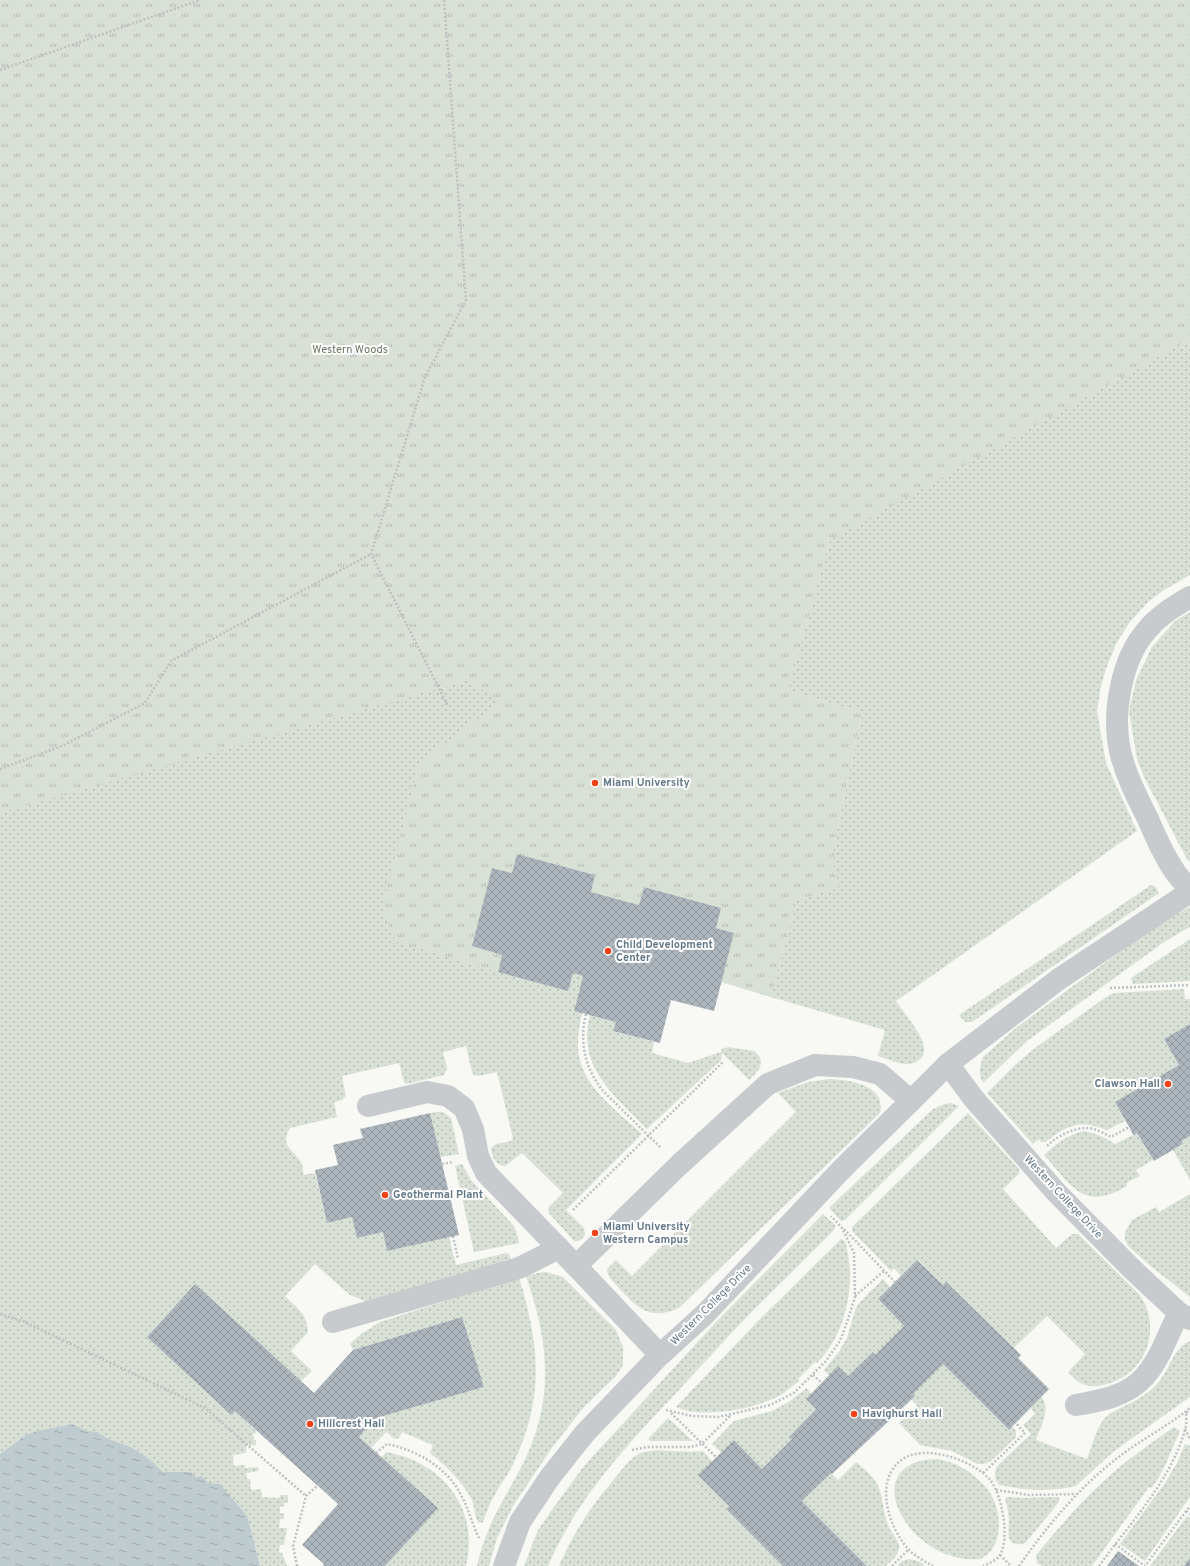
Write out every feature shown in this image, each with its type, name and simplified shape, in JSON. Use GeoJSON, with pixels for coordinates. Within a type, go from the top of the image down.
{"type":"FeatureCollection","features":[{"type":"Feature","properties":{"kind":"street"},"geometry":{"type":"LineString","coordinates":[[1190,597],[1165,612],[1146,630],[1129,657],[1121,688],[1117,716],[1120,750],[1130,782],[1168,860],[1176,873],[1190,890]]}},
{"type":"Feature","properties":{"kind":"street","name":"Western College Drive"},"geometry":{"type":"LineString","coordinates":[[504,1566],[520,1522],[550,1477],[585,1433],[660,1355],[705,1314],[814,1199],[948,1064],[1058,979],[1190,890]]}},
{"type":"Feature","properties":{"kind":"street","name":"Western College Drive"},"geometry":{"type":"LineString","coordinates":[[948,1064],[974,1099],[1056,1192],[1132,1269],[1184,1316]]}},
{"type":"Feature","properties":{"kind":"street"},"geometry":{"type":"LineString","coordinates":[[576,1266],[679,1165],[768,1084],[815,1065],[853,1066],[880,1074],[911,1101]]}},
{"type":"Feature","properties":{"kind":"street"},"geometry":{"type":"LineString","coordinates":[[368,1106],[427,1092],[448,1096],[464,1108],[473,1129],[478,1156],[486,1173],[660,1355]]}},
{"type":"Feature","properties":{"kind":"street"},"geometry":{"type":"LineString","coordinates":[[334,1322],[519,1268],[559,1248]]}},
{"type":"Feature","properties":{"kind":"street"},"geometry":{"type":"LineString","coordinates":[[1076,1405],[1099,1401],[1126,1392],[1145,1376],[1184,1316]]}},
{"type":"Feature","properties":{"kind":"path"},"geometry":{"type":"LineString","coordinates":[[0,70],[200,0]]}},
{"type":"Feature","properties":{"kind":"path"},"geometry":{"type":"LineString","coordinates":[[444,0],[466,300],[425,377],[371,554],[448,706]]}},
{"type":"Feature","properties":{"kind":"path"},"geometry":{"type":"LineString","coordinates":[[0,769],[64,746],[145,703],[171,661],[371,554]]}},
{"type":"Feature","properties":{"kind":"path"},"geometry":{"type":"LineString","coordinates":[[1110,988],[1190,985]]}},
{"type":"Feature","properties":{"kind":"path"},"geometry":{"type":"LineString","coordinates":[[586,1014],[582,1028],[582,1041],[585,1057],[596,1081],[603,1091],[679,1165]]}},
{"type":"Feature","properties":{"kind":"path"},"geometry":{"type":"LineString","coordinates":[[573,1210],[724,1061]]}},
{"type":"Feature","properties":{"kind":"path"},"geometry":{"type":"LineString","coordinates":[[1030,1162],[1050,1143],[1074,1130],[1087,1128],[1098,1130],[1111,1137],[1129,1127]]}},
{"type":"Feature","properties":{"kind":"path"},"geometry":{"type":"LineString","coordinates":[[814,1199],[895,1282]]}},
{"type":"Feature","properties":{"kind":"path"},"geometry":{"type":"LineString","coordinates":[[671,1413],[692,1416],[718,1417],[770,1405],[794,1393],[813,1375],[825,1362],[840,1341],[854,1297],[854,1253],[842,1228]]}},
{"type":"Feature","properties":{"kind":"path"},"geometry":{"type":"LineString","coordinates":[[854,1297],[885,1271]]}},
{"type":"Feature","properties":{"kind":"path"},"geometry":{"type":"LineString","coordinates":[[0,1314],[32,1325],[205,1408],[306,1496]]}},
{"type":"Feature","properties":{"kind":"path"},"geometry":{"type":"LineString","coordinates":[[813,1375],[822,1383]]}},
{"type":"Feature","properties":{"kind":"path"},"geometry":{"type":"LineString","coordinates":[[1019,1566],[1040,1535],[1076,1494],[1120,1456],[1190,1408]]}},
{"type":"Feature","properties":{"kind":"path"},"geometry":{"type":"LineString","coordinates":[[666,1410],[671,1413],[716,1457]]}},
{"type":"Feature","properties":{"kind":"path"},"geometry":{"type":"LineString","coordinates":[[1186,1412],[1190,1413]]}},
{"type":"Feature","properties":{"kind":"path"},"geometry":{"type":"LineString","coordinates":[[1099,1566],[1166,1474],[1185,1429],[1186,1412]]}},
{"type":"Feature","properties":{"kind":"path"},"geometry":{"type":"LineString","coordinates":[[632,1450],[647,1447],[690,1447],[702,1444],[731,1415]]}},
{"type":"Feature","properties":{"kind":"path"},"geometry":{"type":"LineString","coordinates":[[983,1473],[1024,1433],[1016,1423]]}},
{"type":"Feature","properties":{"kind":"path"},"geometry":{"type":"LineString","coordinates":[[1185,1429],[1190,1439]]}},
{"type":"Feature","properties":{"kind":"path"},"geometry":{"type":"LineString","coordinates":[[376,1453],[386,1444],[416,1453],[434,1464],[461,1493],[479,1538]]}},
{"type":"Feature","properties":{"kind":"path"},"geometry":{"type":"LineString","coordinates":[[932,1566],[909,1549],[893,1524],[887,1506],[885,1492],[887,1479],[896,1465],[904,1458],[920,1453],[942,1454],[970,1465],[983,1473],[991,1481],[996,1490],[1004,1516],[1004,1538],[1000,1555],[989,1564],[983,1566]]}},
{"type":"Feature","properties":{"kind":"path"},"geometry":{"type":"LineString","coordinates":[[297,1566],[293,1546],[306,1496],[317,1486]]}},
{"type":"Feature","properties":{"kind":"path"},"geometry":{"type":"LineString","coordinates":[[996,1490],[1029,1495],[1076,1494]]}},
{"type":"Feature","properties":{"kind":"path"},"geometry":{"type":"LineString","coordinates":[[1115,1544],[1145,1566],[1190,1506]]}},
{"type":"Feature","properties":{"kind":"path"},"geometry":{"type":"LineString","coordinates":[[1186,1511],[1190,1514]]}},
{"type":"Feature","properties":{"kind":"path"},"geometry":{"type":"LineString","coordinates":[[892,1566],[909,1549]]}},
{"type":"Feature","properties":{"kind":"path"},"geometry":{"type":"LineString","coordinates":[[1000,1555],[1011,1566]]}},
{"type":"Feature","properties":{"kind":"green space","name":"Western Woods"},"geometry":{"type":"Polygon","coordinates":[[[0,0],[1190,0],[1190,345],[1187,341],[830,540],[788,691],[862,712],[834,845],[834,866],[838,888],[797,900],[771,997],[721,982],[734,933],[716,928],[721,908],[644,887],[639,905],[591,892],[595,875],[517,854],[512,873],[492,868],[472,946],[502,955],[498,972],[395,941],[382,907],[419,763],[500,702],[468,680],[0,813],[0,0]]]}},
{"type":"Feature","properties":{"kind":"green space"},"geometry":{"type":"Polygon","coordinates":[[[1187,341],[1190,345],[1190,575],[1164,590],[1148,602],[1129,623],[1116,644],[1107,666],[1101,686],[1097,711],[1106,763],[1137,831],[896,1001],[916,1029],[923,1044],[924,1051],[919,1060],[904,1064],[878,1056],[885,1030],[771,997],[797,900],[838,888],[834,866],[834,845],[862,712],[788,691],[830,539],[1187,341]]]}},
{"type":"Feature","properties":{"kind":"green space"},"geometry":{"type":"Polygon","coordinates":[[[1190,612],[1190,860],[1188,861],[1144,777],[1137,759],[1129,711],[1136,680],[1152,647],[1175,621],[1190,612]]]}},
{"type":"Feature","properties":{"kind":"green space"},"geometry":{"type":"Polygon","coordinates":[[[468,680],[501,702],[419,763],[396,941],[498,972],[568,990],[573,973],[583,976],[574,1010],[582,1013],[578,1043],[579,1058],[591,1083],[600,1094],[642,1134],[566,1210],[584,1228],[585,1235],[580,1240],[574,1241],[549,1213],[548,1208],[563,1193],[522,1153],[505,1166],[499,1164],[493,1157],[491,1148],[496,1144],[511,1141],[513,1138],[497,1072],[479,1076],[474,1075],[466,1046],[443,1052],[447,1068],[444,1075],[406,1084],[404,1082],[399,1063],[342,1076],[346,1096],[342,1100],[334,1102],[337,1117],[290,1128],[286,1139],[288,1147],[301,1162],[303,1167],[303,1175],[315,1173],[327,1223],[352,1217],[357,1238],[383,1232],[387,1251],[449,1237],[456,1265],[507,1253],[510,1256],[510,1259],[380,1300],[365,1301],[350,1295],[315,1264],[285,1296],[301,1312],[306,1320],[308,1332],[291,1351],[312,1371],[301,1381],[195,1284],[147,1337],[229,1413],[232,1415],[235,1411],[256,1431],[256,1433],[253,1434],[254,1440],[256,1440],[256,1445],[246,1446],[246,1453],[233,1455],[234,1466],[245,1465],[245,1468],[258,1467],[259,1471],[246,1473],[247,1479],[250,1479],[251,1490],[261,1489],[262,1497],[279,1498],[280,1495],[288,1495],[288,1503],[285,1502],[284,1506],[280,1507],[280,1513],[284,1514],[284,1519],[280,1519],[279,1528],[287,1528],[284,1545],[280,1545],[279,1552],[282,1553],[287,1566],[260,1566],[254,1549],[220,1484],[208,1483],[202,1476],[196,1477],[191,1472],[163,1472],[146,1456],[130,1447],[109,1439],[97,1432],[87,1431],[73,1424],[40,1430],[26,1435],[0,1454],[0,810],[468,680]]]}},
{"type":"Feature","properties":{"kind":"green space"},"geometry":{"type":"Polygon","coordinates":[[[1151,885],[1155,886],[1159,893],[972,1022],[965,1022],[959,1015],[1151,885]]]}},
{"type":"Feature","properties":{"kind":"green space"},"geometry":{"type":"Polygon","coordinates":[[[1190,907],[1190,927],[1167,940],[1027,1041],[983,1083],[980,1075],[980,1067],[983,1057],[1017,1027],[1158,924],[1190,907]]]}},
{"type":"Feature","properties":{"kind":"green space"},"geometry":{"type":"Polygon","coordinates":[[[1190,939],[1190,981],[1133,984],[1131,978],[1190,939]]]}},
{"type":"Feature","properties":{"kind":"green space"},"geometry":{"type":"Polygon","coordinates":[[[1184,989],[1185,999],[1190,999],[1190,1024],[1164,1039],[1179,1065],[1115,1102],[1125,1121],[1107,1130],[1081,1124],[1061,1131],[1045,1142],[1041,1142],[1039,1139],[1033,1144],[987,1093],[1014,1066],[1035,1048],[1109,995],[1115,993],[1184,989]]]}},
{"type":"Feature","properties":{"kind":"green space"},"geometry":{"type":"Polygon","coordinates":[[[590,1015],[616,1022],[613,1031],[654,1042],[652,1053],[688,1063],[721,1052],[722,1049],[728,1047],[754,1051],[758,1055],[761,1063],[756,1073],[749,1080],[722,1053],[721,1060],[647,1129],[611,1092],[593,1065],[588,1050],[587,1033],[590,1015]]]}},
{"type":"Feature","properties":{"kind":"green space"},"geometry":{"type":"Polygon","coordinates":[[[830,1079],[856,1083],[872,1090],[878,1096],[881,1104],[880,1113],[679,1308],[669,1312],[652,1313],[638,1307],[611,1279],[607,1269],[616,1260],[632,1276],[796,1112],[778,1093],[808,1082],[830,1079]]]}},
{"type":"Feature","properties":{"kind":"green space"},"geometry":{"type":"Polygon","coordinates":[[[951,1103],[959,1106],[845,1220],[841,1221],[829,1208],[933,1109],[951,1103]]]}},
{"type":"Feature","properties":{"kind":"green space"},"geometry":{"type":"Polygon","coordinates":[[[443,1112],[451,1118],[459,1154],[440,1157],[430,1113],[443,1112]]]}},
{"type":"Feature","properties":{"kind":"green space"},"geometry":{"type":"Polygon","coordinates":[[[968,1113],[1019,1169],[1018,1175],[1003,1189],[1056,1248],[1072,1234],[1078,1234],[1139,1294],[1146,1307],[1150,1320],[1150,1333],[1142,1358],[1134,1369],[1123,1377],[1110,1383],[1098,1386],[1085,1385],[1078,1381],[1068,1372],[1085,1354],[1047,1316],[1014,1348],[946,1283],[943,1285],[918,1260],[901,1276],[894,1268],[891,1271],[852,1231],[852,1227],[968,1113]]]}},
{"type":"Feature","properties":{"kind":"green space"},"geometry":{"type":"Polygon","coordinates":[[[1084,1131],[1108,1139],[1115,1144],[1137,1133],[1153,1160],[1136,1170],[1140,1176],[1126,1183],[1127,1186],[1112,1193],[1099,1196],[1089,1196],[1080,1192],[1071,1185],[1044,1155],[1062,1140],[1084,1131]]]}},
{"type":"Feature","properties":{"kind":"green space"},"geometry":{"type":"Polygon","coordinates":[[[1190,1136],[1190,1180],[1173,1150],[1183,1145],[1181,1141],[1190,1136]]]}},
{"type":"Feature","properties":{"kind":"green space"},"geometry":{"type":"Polygon","coordinates":[[[462,1164],[471,1180],[513,1225],[519,1243],[474,1252],[455,1166],[462,1164]]]}},
{"type":"Feature","properties":{"kind":"green space"},"geometry":{"type":"Polygon","coordinates":[[[1190,1194],[1190,1297],[1128,1246],[1125,1239],[1125,1232],[1132,1220],[1156,1207],[1159,1212],[1190,1194]]]}},
{"type":"Feature","properties":{"kind":"green space"},"geometry":{"type":"Polygon","coordinates":[[[823,1214],[835,1225],[835,1229],[743,1321],[622,1452],[588,1495],[573,1518],[548,1566],[524,1566],[538,1530],[584,1466],[715,1323],[823,1214]]]}},
{"type":"Feature","properties":{"kind":"green space"},"geometry":{"type":"Polygon","coordinates":[[[841,1239],[845,1241],[850,1273],[847,1306],[836,1337],[817,1363],[815,1362],[798,1379],[799,1381],[784,1393],[761,1403],[716,1412],[687,1411],[676,1407],[758,1321],[841,1239]]]}},
{"type":"Feature","properties":{"kind":"green space"},"geometry":{"type":"Polygon","coordinates":[[[546,1272],[563,1277],[616,1330],[623,1347],[623,1365],[616,1376],[584,1407],[551,1449],[513,1506],[497,1538],[489,1566],[477,1566],[490,1526],[523,1464],[533,1440],[540,1416],[544,1393],[544,1347],[534,1300],[526,1276],[546,1272]]]}},
{"type":"Feature","properties":{"kind":"green space"},"geometry":{"type":"Polygon","coordinates":[[[519,1277],[531,1325],[536,1369],[535,1391],[525,1436],[515,1460],[498,1489],[483,1522],[479,1523],[476,1518],[472,1500],[459,1480],[430,1453],[433,1445],[402,1432],[399,1438],[395,1439],[386,1432],[371,1448],[359,1437],[376,1418],[484,1387],[462,1317],[353,1350],[350,1344],[361,1334],[380,1322],[519,1277]]]}},
{"type":"Feature","properties":{"kind":"green space"},"geometry":{"type":"Polygon","coordinates":[[[883,1279],[890,1287],[878,1300],[904,1326],[875,1355],[872,1353],[848,1376],[829,1375],[824,1370],[838,1353],[847,1338],[856,1308],[883,1279]]]}},
{"type":"Feature","properties":{"kind":"green space"},"geometry":{"type":"Polygon","coordinates":[[[1190,1341],[1190,1397],[1114,1451],[1076,1486],[1041,1490],[1022,1489],[999,1485],[995,1476],[997,1466],[1031,1434],[1023,1425],[1035,1414],[1031,1408],[1041,1396],[1044,1401],[1045,1412],[1036,1440],[1087,1459],[1096,1433],[1104,1419],[1153,1388],[1161,1379],[1180,1348],[1190,1341]]]}},
{"type":"Feature","properties":{"kind":"green space"},"geometry":{"type":"Polygon","coordinates":[[[943,1364],[1008,1430],[1012,1427],[1016,1431],[1016,1437],[991,1461],[984,1464],[978,1464],[952,1451],[920,1445],[899,1423],[917,1405],[911,1399],[914,1396],[913,1394],[943,1364]]]}},
{"type":"Feature","properties":{"kind":"green space"},"geometry":{"type":"Polygon","coordinates":[[[807,1388],[811,1394],[806,1399],[816,1409],[790,1436],[792,1439],[762,1469],[734,1440],[721,1452],[712,1444],[734,1421],[772,1411],[787,1403],[807,1388]]]}},
{"type":"Feature","properties":{"kind":"green space"},"geometry":{"type":"Polygon","coordinates":[[[668,1418],[693,1441],[650,1441],[648,1439],[668,1418]]]}},
{"type":"Feature","properties":{"kind":"green space"},"geometry":{"type":"Polygon","coordinates":[[[1174,1427],[1180,1431],[1164,1468],[1152,1488],[1149,1487],[1092,1566],[1042,1566],[1037,1563],[1036,1555],[1086,1498],[1138,1452],[1174,1427]]]}},
{"type":"Feature","properties":{"kind":"green space"},"geometry":{"type":"Polygon","coordinates":[[[1185,1444],[1190,1446],[1190,1497],[1145,1561],[1120,1544],[1165,1483],[1177,1463],[1185,1444]]]}},
{"type":"Feature","properties":{"kind":"green space"},"geometry":{"type":"Polygon","coordinates":[[[648,1451],[703,1451],[712,1461],[699,1475],[729,1506],[726,1510],[783,1566],[559,1566],[570,1542],[591,1509],[624,1467],[633,1458],[648,1451]]]}},
{"type":"Feature","properties":{"kind":"green space"},"geometry":{"type":"Polygon","coordinates":[[[386,1452],[406,1457],[424,1466],[440,1477],[452,1491],[462,1507],[467,1525],[469,1545],[466,1566],[385,1566],[382,1457],[386,1452]]]}},
{"type":"Feature","properties":{"kind":"green space"},"geometry":{"type":"Polygon","coordinates":[[[937,1459],[951,1462],[974,1475],[984,1485],[995,1502],[999,1524],[998,1535],[995,1545],[989,1553],[980,1559],[954,1557],[931,1547],[913,1531],[900,1512],[895,1493],[898,1476],[912,1464],[937,1459]]]}},
{"type":"Feature","properties":{"kind":"green space"},"geometry":{"type":"Polygon","coordinates":[[[856,1462],[870,1474],[879,1487],[887,1522],[899,1546],[897,1554],[886,1566],[867,1566],[802,1501],[831,1473],[838,1480],[856,1462]]]}},
{"type":"Feature","properties":{"kind":"green space"},"geometry":{"type":"Polygon","coordinates":[[[1007,1497],[1057,1497],[1059,1498],[1059,1502],[1027,1541],[1023,1544],[1019,1544],[1011,1542],[1009,1539],[1009,1515],[1005,1499],[1007,1497]]]}},
{"type":"Feature","properties":{"kind":"green space"},"geometry":{"type":"Polygon","coordinates":[[[1187,1516],[1190,1518],[1190,1558],[1184,1566],[1150,1566],[1187,1516]]]}},
{"type":"Feature","properties":{"kind":"green space"},"geometry":{"type":"Polygon","coordinates":[[[909,1559],[916,1560],[925,1566],[897,1566],[902,1561],[909,1559]]]}},
{"type":"Feature","properties":{"kind":"water"},"geometry":{"type":"Polygon","coordinates":[[[73,1424],[87,1431],[97,1432],[109,1439],[130,1447],[146,1456],[163,1472],[191,1472],[196,1477],[202,1476],[208,1483],[220,1484],[247,1516],[260,1566],[0,1566],[0,1454],[26,1435],[40,1430],[73,1424]]]}},
{"type":"Feature","properties":{"kind":"building","name":"Child Development Center"},"geometry":{"type":"Polygon","coordinates":[[[517,854],[595,875],[591,892],[639,905],[644,887],[721,908],[716,928],[734,933],[714,1011],[671,1000],[660,1043],[613,1031],[616,1022],[574,1011],[583,976],[573,973],[568,991],[498,972],[502,955],[472,946],[492,868],[512,873],[517,854]]]}},
{"type":"Feature","properties":{"kind":"building","name":"Clawson Hall"},"geometry":{"type":"Polygon","coordinates":[[[1190,1024],[1190,1136],[1181,1141],[1183,1144],[1154,1161],[1137,1133],[1134,1135],[1133,1134],[1115,1102],[1179,1065],[1164,1039],[1190,1024]]]}},
{"type":"Feature","properties":{"kind":"building","name":"Geothermal Plant"},"geometry":{"type":"Polygon","coordinates":[[[430,1113],[459,1235],[387,1251],[383,1232],[357,1238],[352,1217],[327,1223],[315,1170],[338,1165],[333,1145],[363,1138],[360,1129],[430,1113]]]}},
{"type":"Feature","properties":{"kind":"building","name":"Havighurst Hall"},"geometry":{"type":"Polygon","coordinates":[[[917,1260],[943,1285],[946,1282],[1021,1355],[1018,1358],[1049,1389],[1009,1430],[943,1364],[913,1394],[915,1396],[802,1501],[867,1566],[783,1566],[726,1509],[729,1506],[698,1475],[734,1440],[762,1469],[792,1439],[789,1437],[816,1409],[806,1399],[838,1366],[848,1376],[873,1352],[875,1355],[904,1326],[878,1299],[917,1260]]]}},
{"type":"Feature","properties":{"kind":"building","name":"Hillcrest Hall"},"geometry":{"type":"Polygon","coordinates":[[[195,1284],[314,1393],[353,1350],[462,1317],[484,1387],[376,1418],[359,1437],[438,1508],[385,1566],[323,1566],[324,1564],[302,1545],[338,1504],[235,1411],[232,1415],[229,1413],[147,1337],[195,1284]]]}},
{"type":"Feature","properties":{"kind":"building"},"geometry":{"type":"Polygon","coordinates":[[[1118,1551],[1139,1566],[1107,1566],[1118,1551]]]}},
{"type":"Feature","properties":{"kind":"building"},"geometry":{"type":"Polygon","coordinates":[[[1190,1558],[1190,1566],[1184,1566],[1190,1558]]]}},
{"type":"Feature","properties":{"kind":"place","name":"Miami University"},"geometry":{"type":"Point","coordinates":[595,783]}},
{"type":"Feature","properties":{"kind":"place","name":"Child Development Center"},"geometry":{"type":"Point","coordinates":[608,951]}},
{"type":"Feature","properties":{"kind":"place","name":"Clawson Hall"},"geometry":{"type":"Point","coordinates":[1168,1084]}},
{"type":"Feature","properties":{"kind":"place","name":"Geothermal Plant"},"geometry":{"type":"Point","coordinates":[385,1195]}},
{"type":"Feature","properties":{"kind":"place","name":"Miami University Western Campus"},"geometry":{"type":"Point","coordinates":[595,1233]}},
{"type":"Feature","properties":{"kind":"place","name":"Havighurst Hall"},"geometry":{"type":"Point","coordinates":[854,1414]}},
{"type":"Feature","properties":{"kind":"place","name":"Hillcrest Hall"},"geometry":{"type":"Point","coordinates":[310,1424]}}]}
